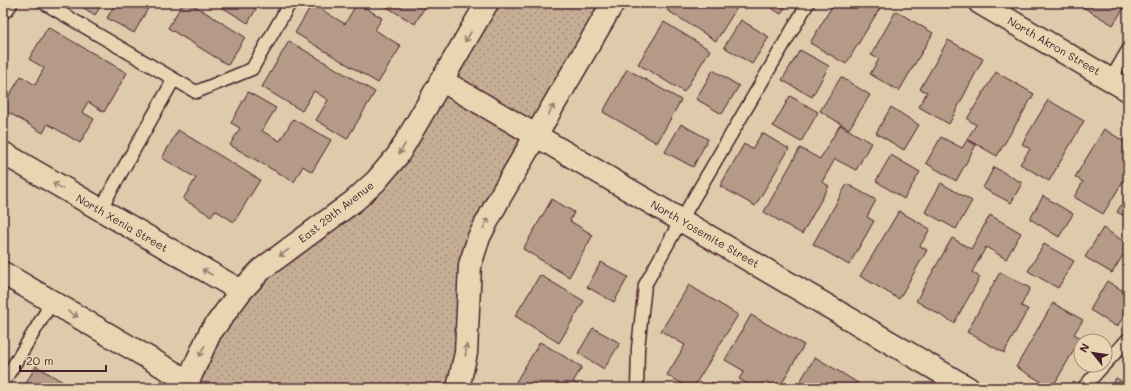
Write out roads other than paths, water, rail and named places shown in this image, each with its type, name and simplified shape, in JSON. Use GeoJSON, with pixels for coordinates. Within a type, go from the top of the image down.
{"type":"FeatureCollection","features":[{"type":"Feature","properties":{"kind":"street"},"geometry":{"type":"LineString","coordinates":[[3,7],[6,3]]}},
{"type":"Feature","properties":{"kind":"street","name":"East 29th Avenue"},"geometry":{"type":"LineString","coordinates":[[186,384],[210,334],[241,291],[262,269],[354,201],[376,181],[398,155],[487,3]]}},
{"type":"Feature","properties":{"kind":"street"},"geometry":{"type":"LineString","coordinates":[[458,388],[466,353],[470,265],[479,237],[500,196],[613,3]]}},
{"type":"Feature","properties":{"kind":"street","name":"North Akron Street"},"geometry":{"type":"LineString","coordinates":[[980,3],[1119,85]]}},
{"type":"Feature","properties":{"kind":"street","name":"North Yosemite Street"},"geometry":{"type":"LineString","coordinates":[[441,80],[968,388]]}},
{"type":"Feature","properties":{"kind":"street","name":"North Xenia Street"},"geometry":{"type":"LineString","coordinates":[[3,153],[241,291]]}},
{"type":"Feature","properties":{"kind":"street"},"geometry":{"type":"LineString","coordinates":[[3,273],[186,384]]}},
{"type":"Feature","properties":{"kind":"lane"},"geometry":{"type":"LineString","coordinates":[[44,3],[196,92],[252,69],[290,3]]}},
{"type":"Feature","properties":{"kind":"lane"},"geometry":{"type":"LineString","coordinates":[[637,388],[638,348],[645,285],[681,220],[808,3]]}},
{"type":"Feature","properties":{"kind":"lane"},"geometry":{"type":"LineString","coordinates":[[1119,85],[1128,50]]}},
{"type":"Feature","properties":{"kind":"lane"},"geometry":{"type":"LineString","coordinates":[[100,210],[174,79]]}},
{"type":"Feature","properties":{"kind":"lane"},"geometry":{"type":"LineString","coordinates":[[3,383],[52,302]]}},
{"type":"Feature","properties":{"kind":"lane"},"geometry":{"type":"LineString","coordinates":[[1113,356],[1128,339]]}},
{"type":"Feature","properties":{"kind":"lane"},"geometry":{"type":"LineString","coordinates":[[1083,388],[1097,373]]}}]}
